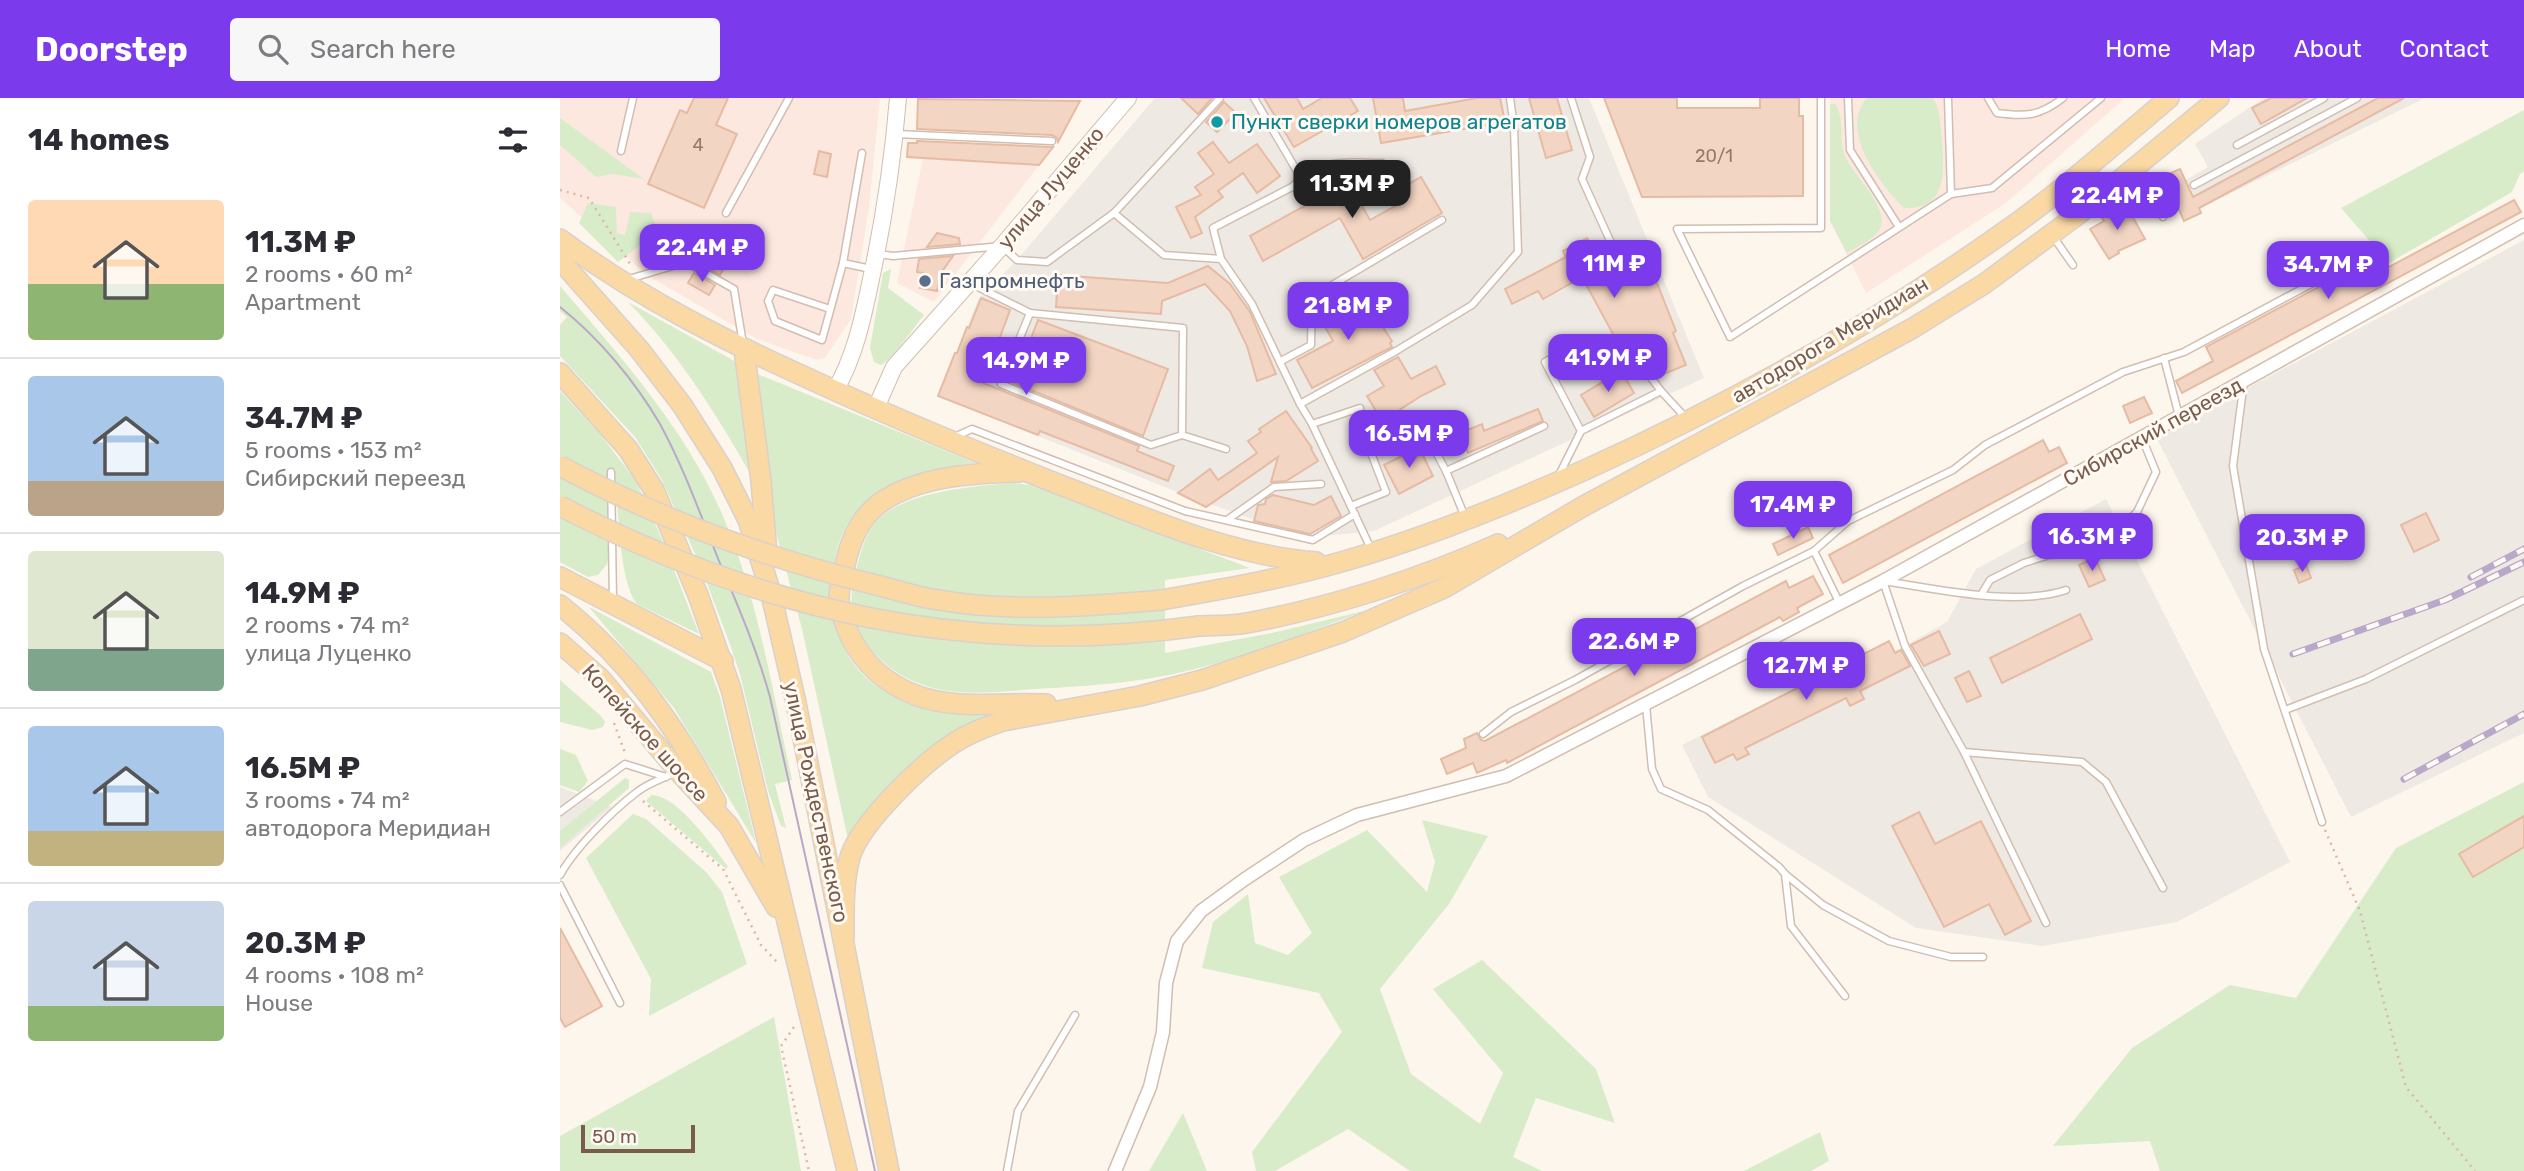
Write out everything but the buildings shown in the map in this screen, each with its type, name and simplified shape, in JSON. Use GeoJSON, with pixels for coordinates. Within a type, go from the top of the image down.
{"type":"FeatureCollection","features":[{"type":"Feature","properties":{"kind":"main road","name":"автодорога Меридиан"},"geometry":{"type":"LineString","coordinates":[[560,466],[646,508],[709,535],[776,559],[940,601],[995,606],[1060,607],[1162,600],[1338,564],[1466,520],[1554,484],[1689,421],[1815,354],[2014,225],[2169,98]]}},
{"type":"Feature","properties":{"kind":"main road","name":"автодорога Меридиан"},"geometry":{"type":"LineString","coordinates":[[1582,506],[1913,328],[1983,284],[2130,173],[2219,98]]}},
{"type":"Feature","properties":{"kind":"main road"},"geometry":{"type":"LineString","coordinates":[[560,239],[744,349],[947,441],[1176,529],[1254,554],[1338,564]]}},
{"type":"Feature","properties":{"kind":"main road","name":"улица Рождественского"},"geometry":{"type":"LineString","coordinates":[[560,260],[639,349],[682,405],[708,444],[748,520],[770,590],[795,698],[889,1171]]}},
{"type":"Feature","properties":{"kind":"main road"},"geometry":{"type":"LineString","coordinates":[[744,349],[761,481],[770,590]]}},
{"type":"Feature","properties":{"kind":"main road"},"geometry":{"type":"LineString","coordinates":[[560,373],[628,449],[650,481],[723,662],[846,1171]]}},
{"type":"Feature","properties":{"kind":"main road"},"geometry":{"type":"LineString","coordinates":[[1027,472],[962,476],[930,482],[895,494],[879,504],[863,518],[848,552],[839,598],[843,620],[868,666],[886,680],[919,696],[968,704],[1009,702],[1087,705]]}},
{"type":"Feature","properties":{"kind":"main road"},"geometry":{"type":"LineString","coordinates":[[560,506],[653,552],[750,588],[879,621],[1011,636],[1118,635],[1246,623],[1357,595],[1481,552],[1582,506]]}},
{"type":"Feature","properties":{"kind":"main road"},"geometry":{"type":"LineString","coordinates":[[844,937],[844,890],[851,855],[878,813],[910,779],[953,743],[987,726],[1023,716],[1167,690],[1343,632],[1444,587],[1582,506]]}},
{"type":"Feature","properties":{"kind":"main road"},"geometry":{"type":"LineString","coordinates":[[560,577],[723,662]]}},
{"type":"Feature","properties":{"kind":"main road","name":"Копейское шоссе"},"geometry":{"type":"LineString","coordinates":[[560,604],[589,627],[643,685],[700,771],[789,929]]}},
{"type":"Feature","properties":{"kind":"main road","name":"Копейское шоссе"},"geometry":{"type":"LineString","coordinates":[[560,643],[601,679],[672,774],[729,826]]}},
{"type":"Feature","properties":{"kind":"street"},"geometry":{"type":"LineString","coordinates":[[835,391],[849,367],[875,261],[887,203],[898,98]]}},
{"type":"Feature","properties":{"kind":"street","name":"улица Луценко"},"geometry":{"type":"LineString","coordinates":[[875,410],[894,367],[1128,98]]}},
{"type":"Feature","properties":{"kind":"street","name":"Сибирский переезд"},"geometry":{"type":"LineString","coordinates":[[1115,1171],[1150,1087],[1163,1032],[1166,983],[1177,941],[1201,911],[1304,840],[1357,814],[1506,776],[1883,581],[2524,225]]}},
{"type":"Feature","properties":{"kind":"lane"},"geometry":{"type":"LineString","coordinates":[[621,151],[633,98]]}},
{"type":"Feature","properties":{"kind":"lane"},"geometry":{"type":"LineString","coordinates":[[726,213],[789,98]]}},
{"type":"Feature","properties":{"kind":"lane"},"geometry":{"type":"LineString","coordinates":[[843,263],[1002,246],[1017,260],[1047,262],[1114,213],[1220,98]]}},
{"type":"Feature","properties":{"kind":"lane"},"geometry":{"type":"LineString","coordinates":[[1254,98],[1301,178]]}},
{"type":"Feature","properties":{"kind":"lane"},"geometry":{"type":"LineString","coordinates":[[1300,404],[1396,351],[1472,304],[1518,252],[1514,127],[1510,98]]}},
{"type":"Feature","properties":{"kind":"lane"},"geometry":{"type":"LineString","coordinates":[[1571,98],[1590,157],[1582,178],[1612,245]]}},
{"type":"Feature","properties":{"kind":"lane"},"geometry":{"type":"LineString","coordinates":[[1821,98],[1821,228],[1677,229],[1730,337],[1951,194],[1992,188],[2101,98]]}},
{"type":"Feature","properties":{"kind":"lane"},"geometry":{"type":"LineString","coordinates":[[1847,98],[1850,150],[1899,227]]}},
{"type":"Feature","properties":{"kind":"lane"},"geometry":{"type":"LineString","coordinates":[[1948,98],[1951,194]]}},
{"type":"Feature","properties":{"kind":"lane"},"geometry":{"type":"LineString","coordinates":[[1988,98],[1997,113],[2015,116],[2046,110],[2063,98]]}},
{"type":"Feature","properties":{"kind":"lane"},"geometry":{"type":"LineString","coordinates":[[2237,145],[2324,98]]}},
{"type":"Feature","properties":{"kind":"lane"},"geometry":{"type":"LineString","coordinates":[[2194,185],[2357,98]]}},
{"type":"Feature","properties":{"kind":"lane"},"geometry":{"type":"LineString","coordinates":[[895,134],[1052,141]]}},
{"type":"Feature","properties":{"kind":"lane"},"geometry":{"type":"LineString","coordinates":[[830,310],[773,290],[768,300],[775,321],[822,340],[843,263],[862,153]]}},
{"type":"Feature","properties":{"kind":"lane"},"geometry":{"type":"LineString","coordinates":[[1373,553],[1252,304],[1221,259],[1213,228],[1292,187],[1301,178],[1326,163],[1382,163]]}},
{"type":"Feature","properties":{"kind":"lane"},"geometry":{"type":"LineString","coordinates":[[2130,173],[2163,217]]}},
{"type":"Feature","properties":{"kind":"lane"},"geometry":{"type":"LineString","coordinates":[[1114,213],[1164,255],[1221,259]]}},
{"type":"Feature","properties":{"kind":"lane"},"geometry":{"type":"LineString","coordinates":[[1281,361],[1311,345],[1312,297],[1442,219]]}},
{"type":"Feature","properties":{"kind":"lane"},"geometry":{"type":"LineString","coordinates":[[2052,234],[2073,265]]}},
{"type":"Feature","properties":{"kind":"lane"},"geometry":{"type":"LineString","coordinates":[[1483,734],[1511,712],[1575,680],[1743,586],[1814,551],[1849,521],[1953,470],[1985,445],[2123,372],[2184,352],[2376,249]]}},
{"type":"Feature","properties":{"kind":"lane"},"geometry":{"type":"LineString","coordinates":[[629,279],[686,262],[734,289],[744,349]]}},
{"type":"Feature","properties":{"kind":"lane"},"geometry":{"type":"LineString","coordinates":[[968,282],[1030,313],[1183,328],[1182,435]]}},
{"type":"Feature","properties":{"kind":"lane"},"geometry":{"type":"LineString","coordinates":[[1030,313],[1001,384],[1151,445],[1182,435],[1226,449]]}},
{"type":"Feature","properties":{"kind":"lane"},"geometry":{"type":"LineString","coordinates":[[1581,432],[1545,362],[1586,340]]}},
{"type":"Feature","properties":{"kind":"lane"},"geometry":{"type":"LineString","coordinates":[[2164,358],[2180,418]]}},
{"type":"Feature","properties":{"kind":"lane"},"geometry":{"type":"LineString","coordinates":[[1637,359],[1661,391],[1689,421]]}},
{"type":"Feature","properties":{"kind":"lane"},"geometry":{"type":"LineString","coordinates":[[2245,380],[2233,467],[2264,649],[2322,822]]}},
{"type":"Feature","properties":{"kind":"lane"},"geometry":{"type":"LineString","coordinates":[[1554,484],[1581,432],[1661,391]]}},
{"type":"Feature","properties":{"kind":"lane"},"geometry":{"type":"LineString","coordinates":[[1312,424],[1360,408]]}},
{"type":"Feature","properties":{"kind":"lane"},"geometry":{"type":"LineString","coordinates":[[1446,471],[1544,426]]}},
{"type":"Feature","properties":{"kind":"lane"},"geometry":{"type":"LineString","coordinates":[[1351,506],[1386,492],[1371,453],[1423,428],[1446,471],[1466,520]]}},
{"type":"Feature","properties":{"kind":"lane"},"geometry":{"type":"LineString","coordinates":[[947,441],[972,429],[1185,511],[1313,540],[1355,514]]}},
{"type":"Feature","properties":{"kind":"lane"},"geometry":{"type":"LineString","coordinates":[[1981,595],[1990,580],[2049,555],[2070,554],[2121,528],[2132,518],[2155,472],[2142,438]]}},
{"type":"Feature","properties":{"kind":"lane"},"geometry":{"type":"LineString","coordinates":[[611,472],[613,606]]}},
{"type":"Feature","properties":{"kind":"lane"},"geometry":{"type":"LineString","coordinates":[[1227,520],[1274,486],[1321,484]]}},
{"type":"Feature","properties":{"kind":"lane"},"geometry":{"type":"LineString","coordinates":[[1176,529],[1185,511]]}},
{"type":"Feature","properties":{"kind":"lane"},"geometry":{"type":"LineString","coordinates":[[1814,551],[1840,604]]}},
{"type":"Feature","properties":{"kind":"lane"},"geometry":{"type":"LineString","coordinates":[[2046,923],[1964,752],[1905,646],[1883,581],[1981,595],[2047,596],[2066,590]]}},
{"type":"Feature","properties":{"kind":"lane"},"geometry":{"type":"LineString","coordinates":[[2284,710],[2366,679],[2524,600]]}},
{"type":"Feature","properties":{"kind":"lane"},"geometry":{"type":"LineString","coordinates":[[1646,705],[1652,769],[1661,789],[1707,810],[1823,905],[1889,941],[1951,957],[1983,957]]}},
{"type":"Feature","properties":{"kind":"lane"},"geometry":{"type":"LineString","coordinates":[[1964,752],[2081,762],[2089,766],[2106,782],[2163,888]]}},
{"type":"Feature","properties":{"kind":"lane"},"geometry":{"type":"LineString","coordinates":[[560,811],[625,764],[672,774]]}},
{"type":"Feature","properties":{"kind":"lane"},"geometry":{"type":"LineString","coordinates":[[560,875],[566,863],[593,833],[638,791],[672,774]]}},
{"type":"Feature","properties":{"kind":"lane"},"geometry":{"type":"LineString","coordinates":[[1785,874],[1791,926],[1845,996]]}},
{"type":"Feature","properties":{"kind":"lane"},"geometry":{"type":"LineString","coordinates":[[560,885],[620,1003]]}},
{"type":"Feature","properties":{"kind":"lane"},"geometry":{"type":"LineString","coordinates":[[1007,1171],[1018,1111],[1075,1015]]}},
{"type":"Feature","properties":{"kind":"path"},"geometry":{"type":"LineString","coordinates":[[560,190],[589,198],[629,279]]}},
{"type":"Feature","properties":{"kind":"path"},"geometry":{"type":"LineString","coordinates":[[611,716],[629,765]]}},
{"type":"Feature","properties":{"kind":"path"},"geometry":{"type":"LineString","coordinates":[[638,791],[642,800],[723,869],[761,945],[784,969]]}},
{"type":"Feature","properties":{"kind":"path"},"geometry":{"type":"LineString","coordinates":[[2322,822],[2360,911],[2406,1087],[2475,1171]]}},
{"type":"Feature","properties":{"kind":"path"},"geometry":{"type":"LineString","coordinates":[[796,1024],[781,1046],[809,1171]]}},
{"type":"Feature","properties":{"kind":"shaded area"},"geometry":{"type":"Polygon","coordinates":[[[560,98],[880,98],[869,207],[851,319],[825,358],[817,360],[757,339],[648,276],[560,198],[560,98]]]}},
{"type":"Feature","properties":{"kind":"shaded area"},"geometry":{"type":"Polygon","coordinates":[[[1155,98],[1589,98],[1704,378],[1374,531],[1305,538],[1177,492],[939,396],[978,300],[1017,260],[1155,98]]]}},
{"type":"Feature","properties":{"kind":"shaded area"},"geometry":{"type":"Polygon","coordinates":[[[1830,98],[2125,98],[2006,203],[1866,293],[1830,221],[1830,98]]]}},
{"type":"Feature","properties":{"kind":"shaded area"},"geometry":{"type":"Polygon","coordinates":[[[2264,98],[2425,98],[2199,209],[2184,181],[2208,167],[2195,144],[2264,98]]]}},
{"type":"Feature","properties":{"kind":"shaded area"},"geometry":{"type":"Polygon","coordinates":[[[923,158],[1039,165],[934,302],[897,283],[923,158]]]}},
{"type":"Feature","properties":{"kind":"shaded area"},"geometry":{"type":"Polygon","coordinates":[[[2524,240],[2524,733],[2351,817],[2156,437],[2524,240]]]}},
{"type":"Feature","properties":{"kind":"shaded area"},"geometry":{"type":"Polygon","coordinates":[[[2106,499],[2290,862],[2177,922],[2043,946],[1916,928],[1708,797],[1682,745],[1889,641],[1895,651],[1947,622],[1976,569],[2106,499]]]}},
{"type":"Feature","properties":{"kind":"shaded area"},"geometry":{"type":"Polygon","coordinates":[[[560,787],[612,807],[560,851],[560,787]]]}},
{"type":"Feature","properties":{"kind":"green space"},"geometry":{"type":"Polygon","coordinates":[[[1867,98],[1933,98],[1940,118],[1943,164],[1940,186],[1929,203],[1904,208],[1874,171],[1860,141],[1857,125],[1859,111],[1867,98]]]}},
{"type":"Feature","properties":{"kind":"green space"},"geometry":{"type":"Polygon","coordinates":[[[1830,104],[1835,104],[1840,116],[1845,156],[1871,194],[1881,215],[1882,224],[1878,232],[1847,253],[1830,221],[1830,104]]]}},
{"type":"Feature","properties":{"kind":"green space"},"geometry":{"type":"Polygon","coordinates":[[[2524,110],[2524,171],[2512,192],[2389,263],[2341,208],[2524,110]]]}},
{"type":"Feature","properties":{"kind":"green space"},"geometry":{"type":"Polygon","coordinates":[[[560,118],[644,179],[613,174],[596,177],[560,145],[560,118]]]}},
{"type":"Feature","properties":{"kind":"green space"},"geometry":{"type":"Polygon","coordinates":[[[588,203],[616,207],[617,233],[625,235],[630,212],[651,213],[658,232],[618,262],[579,223],[588,203]]]}},
{"type":"Feature","properties":{"kind":"green space"},"geometry":{"type":"Polygon","coordinates":[[[891,269],[888,288],[924,315],[897,350],[881,365],[874,362],[870,348],[883,273],[891,269]]]}},
{"type":"Feature","properties":{"kind":"green space"},"geometry":{"type":"Polygon","coordinates":[[[560,286],[630,369],[673,427],[693,457],[725,521],[756,616],[792,780],[775,784],[786,828],[781,826],[768,791],[731,647],[700,565],[662,480],[635,437],[560,356],[560,325],[567,317],[560,311],[560,286]]]}},
{"type":"Feature","properties":{"kind":"green space"},"geometry":{"type":"Polygon","coordinates":[[[628,302],[738,363],[754,480],[697,387],[665,343],[628,302]]]}},
{"type":"Feature","properties":{"kind":"green space"},"geometry":{"type":"Polygon","coordinates":[[[755,373],[975,463],[945,467],[893,484],[872,497],[855,514],[842,535],[835,561],[834,617],[845,650],[859,670],[876,686],[919,705],[993,714],[949,735],[910,764],[877,799],[848,839],[802,629],[774,525],[755,373]]]}},
{"type":"Feature","properties":{"kind":"green space"},"geometry":{"type":"Polygon","coordinates":[[[560,391],[600,434],[636,481],[699,634],[637,604],[631,594],[623,561],[615,473],[607,471],[607,564],[598,575],[588,577],[560,562],[560,391]]]}},
{"type":"Feature","properties":{"kind":"green space"},"geometry":{"type":"Polygon","coordinates":[[[1013,483],[1030,485],[1250,568],[1165,580],[1165,653],[1272,633],[1368,610],[1227,660],[1140,680],[970,693],[933,688],[905,677],[892,669],[870,648],[856,621],[852,606],[852,588],[870,531],[881,517],[909,501],[944,491],[1013,483]]]}},
{"type":"Feature","properties":{"kind":"green space"},"geometry":{"type":"Polygon","coordinates":[[[589,607],[711,672],[720,697],[756,843],[674,708],[589,607]]]}},
{"type":"Feature","properties":{"kind":"green space"},"geometry":{"type":"Polygon","coordinates":[[[560,680],[601,716],[605,722],[603,727],[592,730],[560,722],[560,680]]]}},
{"type":"Feature","properties":{"kind":"green space"},"geometry":{"type":"Polygon","coordinates":[[[560,749],[576,755],[588,781],[579,792],[560,785],[560,749]]]}},
{"type":"Feature","properties":{"kind":"green space"},"geometry":{"type":"Polygon","coordinates":[[[625,778],[629,780],[629,788],[560,848],[560,831],[625,778]]]}},
{"type":"Feature","properties":{"kind":"green space"},"geometry":{"type":"Polygon","coordinates":[[[2524,782],[2524,1171],[2160,1171],[2150,1141],[2053,1146],[2132,1048],[2230,985],[2296,998],[2396,848],[2524,782]]]}},
{"type":"Feature","properties":{"kind":"green space"},"geometry":{"type":"Polygon","coordinates":[[[651,795],[661,797],[683,812],[728,866],[726,869],[646,801],[651,795]]]}},
{"type":"Feature","properties":{"kind":"green space"},"geometry":{"type":"Polygon","coordinates":[[[633,814],[646,819],[706,872],[722,892],[747,964],[649,1016],[651,979],[586,858],[633,814]]]}},
{"type":"Feature","properties":{"kind":"green space"},"geometry":{"type":"Polygon","coordinates":[[[1422,820],[1488,836],[1449,904],[1380,989],[1411,1074],[1480,1124],[1503,1073],[1433,989],[1482,960],[1596,1069],[1615,1123],[1536,1098],[1513,1157],[1542,1171],[1410,1171],[1348,1129],[1275,1171],[1256,1171],[1252,1152],[1342,1032],[1319,993],[1202,968],[1213,922],[1248,894],[1255,943],[1288,955],[1312,933],[1279,877],[1367,830],[1427,892],[1435,862],[1422,820]]]}},
{"type":"Feature","properties":{"kind":"green space"},"geometry":{"type":"Polygon","coordinates":[[[774,1017],[801,1171],[560,1171],[560,1136],[774,1017]]]}},
{"type":"Feature","properties":{"kind":"green space"},"geometry":{"type":"Polygon","coordinates":[[[1183,1113],[1207,1171],[1149,1171],[1183,1113]]]}},
{"type":"Feature","properties":{"kind":"green space"},"geometry":{"type":"Polygon","coordinates":[[[1820,1132],[1829,1161],[1811,1171],[1744,1171],[1820,1132]]]}},
{"type":"Feature","properties":{"kind":"tram line"},"geometry":{"type":"LineString","coordinates":[[560,307],[589,332],[615,361],[660,424],[684,475],[753,645],[770,697],[875,1171]]}},
{"type":"Feature","properties":{"kind":"railway"},"geometry":{"type":"LineString","coordinates":[[2471,577],[2524,549]]}},
{"type":"Feature","properties":{"kind":"railway"},"geometry":{"type":"LineString","coordinates":[[2293,654],[2445,600],[2524,562]]}},
{"type":"Feature","properties":{"kind":"railway"},"geometry":{"type":"LineString","coordinates":[[2404,779],[2524,714]]}},
{"type":"Feature","properties":{"kind":"place","name":"Пункт сверки номеров агрегатов"},"geometry":{"type":"Point","coordinates":[1217,122]}},
{"type":"Feature","properties":{"kind":"place","name":"Газпромнефть"},"geometry":{"type":"Point","coordinates":[925,281]}}]}
